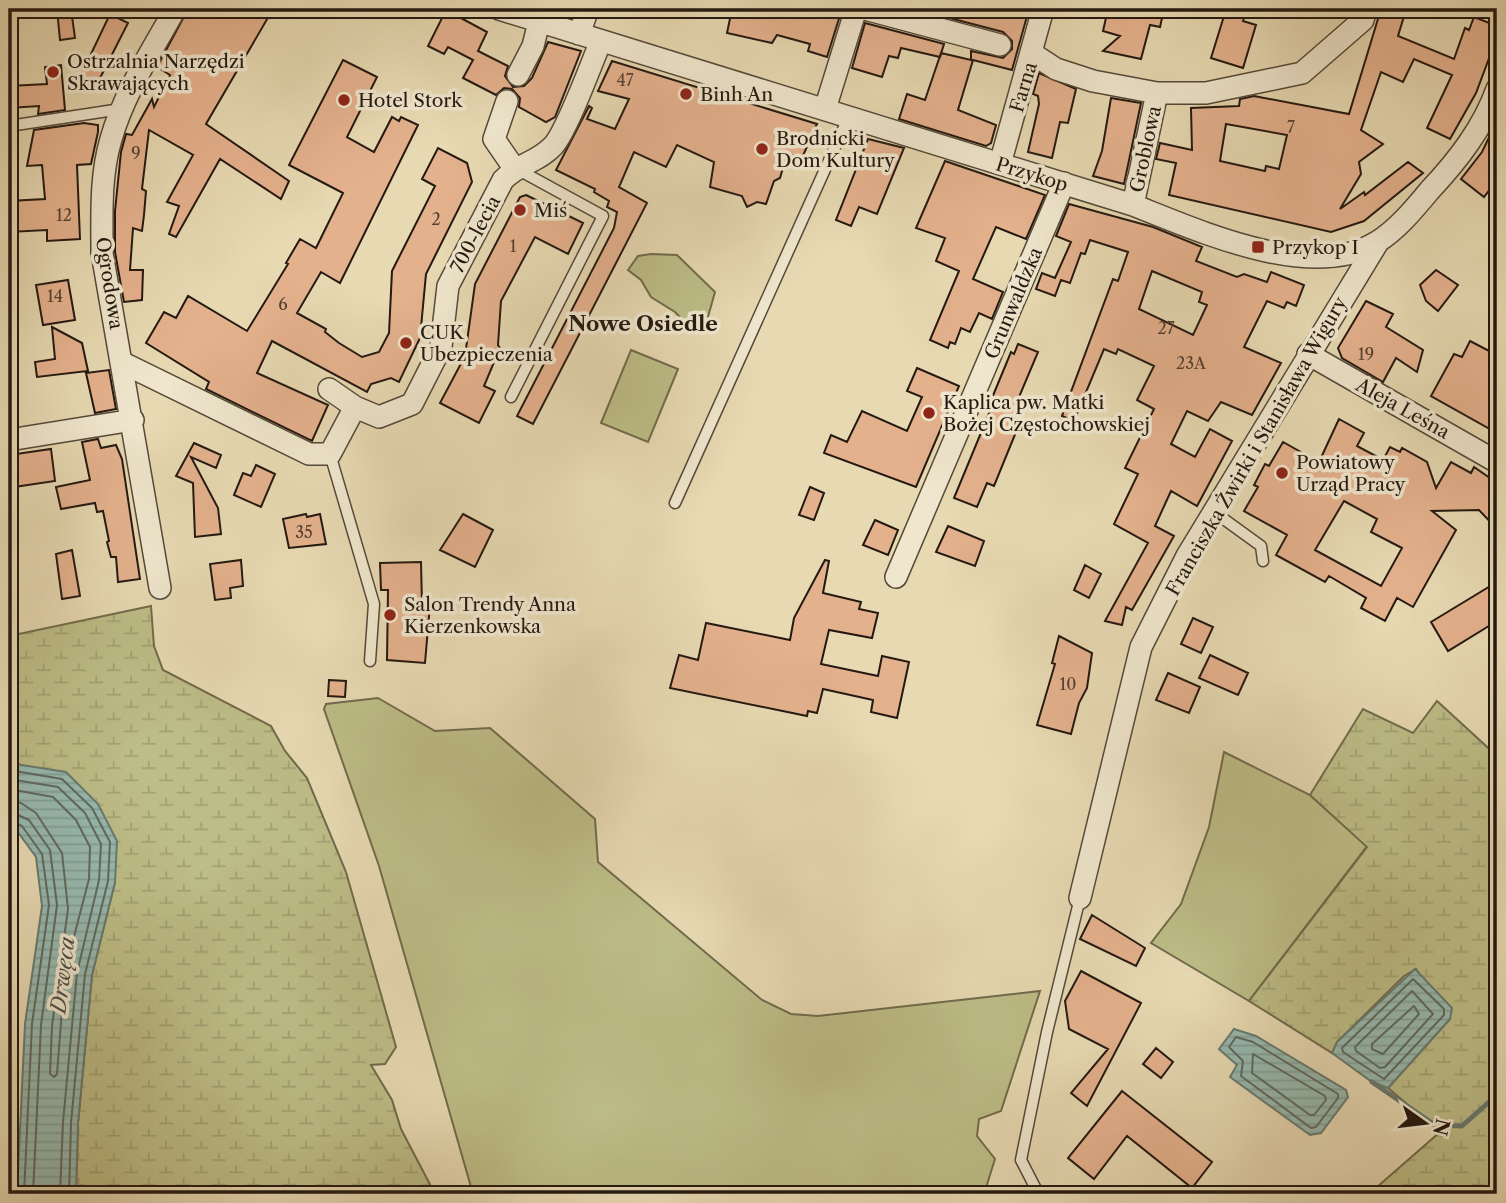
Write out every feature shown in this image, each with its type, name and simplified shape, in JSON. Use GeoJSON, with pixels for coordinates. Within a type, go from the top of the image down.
{"type":"FeatureCollection","features":[{"type":"Feature","properties":{"kind":"street","name":"Ogrodowa"},"geometry":{"type":"LineString","coordinates":[[160,588],[102,253],[101,213],[110,142],[121,110],[176,9]]}},
{"type":"Feature","properties":{"kind":"street","name":"Przykop"},"geometry":{"type":"LineString","coordinates":[[499,9],[1133,205],[1218,237],[1301,256],[1339,257],[1378,242],[1412,211],[1460,157],[1491,107],[1497,89]]}},
{"type":"Feature","properties":{"kind":"street"},"geometry":{"type":"LineString","coordinates":[[579,34],[588,9]]}},
{"type":"Feature","properties":{"kind":"street"},"geometry":{"type":"LineString","coordinates":[[825,108],[856,9]]}},
{"type":"Feature","properties":{"kind":"street"},"geometry":{"type":"LineString","coordinates":[[865,9],[1000,45]]}},
{"type":"Feature","properties":{"kind":"street","name":"Farna"},"geometry":{"type":"LineString","coordinates":[[1000,164],[1033,54],[1043,9]]}},
{"type":"Feature","properties":{"kind":"street"},"geometry":{"type":"LineString","coordinates":[[1033,54],[1056,69],[1093,81],[1157,93],[1206,93],[1302,73],[1365,15]]}},
{"type":"Feature","properties":{"kind":"street"},"geometry":{"type":"LineString","coordinates":[[519,75],[533,46],[539,22]]}},
{"type":"Feature","properties":{"kind":"street","name":"700-lecia"},"geometry":{"type":"LineString","coordinates":[[329,389],[355,407],[379,417],[412,404],[441,347],[447,286],[503,180],[514,168],[541,157],[555,144],[601,41]]}},
{"type":"Feature","properties":{"kind":"street","name":"Groblowa"},"geometry":{"type":"LineString","coordinates":[[1133,205],[1157,93]]}},
{"type":"Feature","properties":{"kind":"street"},"geometry":{"type":"LineString","coordinates":[[507,101],[494,139],[514,168]]}},
{"type":"Feature","properties":{"kind":"street","name":"Grunwaldzka"},"geometry":{"type":"LineString","coordinates":[[896,577],[1064,184]]}},
{"type":"Feature","properties":{"kind":"street","name":"Franciszka Żwirki i Stanisława Wigury"},"geometry":{"type":"LineString","coordinates":[[1080,898],[1142,647],[1214,512],[1378,242]]}},
{"type":"Feature","properties":{"kind":"street","name":"Aleja Leśna"},"geometry":{"type":"LineString","coordinates":[[1308,354],[1497,462]]}},
{"type":"Feature","properties":{"kind":"street"},"geometry":{"type":"LineString","coordinates":[[123,363],[309,454],[330,454],[355,407]]}},
{"type":"Feature","properties":{"kind":"street"},"geometry":{"type":"LineString","coordinates":[[9,440],[132,420]]}},
{"type":"Feature","properties":{"kind":"lane"},"geometry":{"type":"LineString","coordinates":[[9,126],[121,110]]}},
{"type":"Feature","properties":{"kind":"lane"},"geometry":{"type":"LineString","coordinates":[[675,503],[849,116]]}},
{"type":"Feature","properties":{"kind":"lane"},"geometry":{"type":"LineString","coordinates":[[510,397],[603,216],[514,168]]}},
{"type":"Feature","properties":{"kind":"lane"},"geometry":{"type":"LineString","coordinates":[[330,454],[374,604],[370,661]]}},
{"type":"Feature","properties":{"kind":"lane"},"geometry":{"type":"LineString","coordinates":[[1214,512],[1261,546],[1263,561]]}},
{"type":"Feature","properties":{"kind":"lane"},"geometry":{"type":"LineString","coordinates":[[1043,1194],[1036,1189],[1021,1160],[1047,1032],[1080,898]]}},
{"type":"Feature","properties":{"kind":"green space"},"geometry":{"type":"Polygon","coordinates":[[[677,255],[715,292],[706,324],[690,328],[675,312],[651,297],[641,280],[628,270],[638,256],[677,255]]]}},
{"type":"Feature","properties":{"kind":"green space"},"geometry":{"type":"Polygon","coordinates":[[[631,350],[678,369],[648,442],[601,423],[631,350]]]}},
{"type":"Feature","properties":{"kind":"green space"},"geometry":{"type":"Polygon","coordinates":[[[151,606],[154,646],[163,670],[271,726],[285,751],[307,778],[346,872],[396,1047],[385,1064],[371,1065],[392,1100],[401,1129],[435,1194],[76,1194],[78,1123],[92,975],[115,882],[18,763],[9,763],[9,636],[151,606]]]}},
{"type":"Feature","properties":{"kind":"green space"},"geometry":{"type":"Polygon","coordinates":[[[378,698],[435,731],[490,728],[595,819],[598,862],[762,1000],[791,1014],[818,1016],[1040,991],[1001,1111],[979,1119],[977,1136],[995,1159],[984,1194],[473,1194],[379,866],[324,709],[326,704],[378,698]]]}},
{"type":"Feature","properties":{"kind":"green space"},"geometry":{"type":"Polygon","coordinates":[[[1437,701],[1497,756],[1497,1194],[1369,1194],[1440,1132],[1388,1088],[1450,1019],[1416,969],[1404,976],[1337,1042],[1332,1053],[1249,1001],[1367,847],[1310,795],[1363,709],[1413,733],[1437,701]]]}},
{"type":"Feature","properties":{"kind":"green space"},"geometry":{"type":"Polygon","coordinates":[[[1224,752],[1310,795],[1367,846],[1249,1001],[1151,943],[1181,904],[1209,827],[1224,752]]]}},
{"type":"Feature","properties":{"kind":"water","name":"Drwęca"},"geometry":{"type":"Polygon","coordinates":[[[9,763],[66,772],[98,804],[117,841],[115,882],[92,975],[78,1123],[76,1194],[17,1194],[25,1024],[42,906],[36,857],[17,831],[9,826],[9,763]]]}},
{"type":"Feature","properties":{"kind":"water"},"geometry":{"type":"Polygon","coordinates":[[[1415,969],[1452,1008],[1450,1019],[1388,1088],[1372,1082],[1332,1053],[1337,1042],[1415,969]]]}},
{"type":"Feature","properties":{"kind":"water"},"geometry":{"type":"Polygon","coordinates":[[[1234,1029],[1256,1036],[1346,1090],[1348,1097],[1321,1133],[1310,1135],[1230,1077],[1237,1065],[1219,1049],[1234,1029]]]}},
{"type":"Feature","properties":{"kind":"building"},"geometry":{"type":"Polygon","coordinates":[[[57,9],[71,9],[75,38],[60,40],[57,9]]]}},
{"type":"Feature","properties":{"kind":"building"},"geometry":{"type":"Polygon","coordinates":[[[188,9],[273,9],[206,124],[289,181],[281,199],[220,159],[176,237],[169,234],[179,206],[167,202],[193,155],[149,130],[142,189],[146,191],[142,231],[133,228],[130,270],[143,270],[142,300],[124,302],[115,252],[115,211],[121,152],[126,134],[132,135],[152,99],[154,107],[170,75],[157,67],[188,9]]]}},
{"type":"Feature","properties":{"kind":"building"},"geometry":{"type":"Polygon","coordinates":[[[732,9],[842,9],[827,57],[808,51],[810,44],[777,35],[772,43],[727,33],[732,9]]]}},
{"type":"Feature","properties":{"kind":"building"},"geometry":{"type":"Polygon","coordinates":[[[915,9],[1029,9],[1012,70],[973,60],[958,110],[996,125],[991,143],[986,146],[899,119],[907,94],[925,100],[941,53],[971,60],[971,51],[1003,58],[1012,49],[1012,41],[1003,32],[915,9]]]}},
{"type":"Feature","properties":{"kind":"building"},"geometry":{"type":"Polygon","coordinates":[[[1108,9],[1164,9],[1160,27],[1150,25],[1141,59],[1103,51],[1120,36],[1103,31],[1108,9]]]}},
{"type":"Feature","properties":{"kind":"building"},"geometry":{"type":"Polygon","coordinates":[[[1381,9],[1403,9],[1405,13],[1398,36],[1454,59],[1465,28],[1469,30],[1474,17],[1497,26],[1497,37],[1476,93],[1450,139],[1427,128],[1452,75],[1414,59],[1403,82],[1381,72],[1361,130],[1383,144],[1359,162],[1361,174],[1340,209],[1364,192],[1365,195],[1408,162],[1423,173],[1364,221],[1331,232],[1169,195],[1176,163],[1156,159],[1160,143],[1192,150],[1191,108],[1239,106],[1240,99],[1254,96],[1349,114],[1381,9]],[[1226,124],[1220,161],[1265,171],[1266,166],[1279,169],[1287,135],[1226,124]]]}},
{"type":"Feature","properties":{"kind":"building"},"geometry":{"type":"Polygon","coordinates":[[[446,10],[487,32],[478,51],[508,66],[505,76],[513,87],[524,86],[532,78],[548,42],[581,51],[555,117],[546,122],[519,107],[520,98],[512,89],[504,88],[496,95],[463,78],[473,60],[448,47],[444,54],[428,46],[446,10]]]}},
{"type":"Feature","properties":{"kind":"building"},"geometry":{"type":"Polygon","coordinates":[[[1232,11],[1245,15],[1243,21],[1256,25],[1243,68],[1211,58],[1224,16],[1230,18],[1232,11]]]}},
{"type":"Feature","properties":{"kind":"building"},"geometry":{"type":"Polygon","coordinates":[[[110,14],[128,23],[96,86],[80,77],[110,14]]]}},
{"type":"Feature","properties":{"kind":"building"},"geometry":{"type":"Polygon","coordinates":[[[865,23],[944,44],[940,57],[901,48],[898,58],[889,56],[882,77],[852,68],[865,23]]]}},
{"type":"Feature","properties":{"kind":"building"},"geometry":{"type":"Polygon","coordinates":[[[343,60],[377,77],[347,137],[374,152],[392,117],[399,121],[401,117],[418,125],[340,283],[321,272],[297,313],[326,329],[325,332],[339,343],[362,357],[379,352],[389,333],[392,271],[435,186],[422,179],[438,148],[467,163],[472,182],[426,274],[420,338],[399,382],[391,378],[371,384],[367,392],[272,341],[257,373],[328,405],[312,441],[206,389],[209,382],[146,343],[164,312],[176,318],[188,296],[247,331],[300,239],[316,248],[343,193],[289,165],[343,60]]]}},
{"type":"Feature","properties":{"kind":"building"},"geometry":{"type":"Polygon","coordinates":[[[612,61],[817,124],[802,158],[787,154],[780,178],[774,181],[766,204],[757,202],[747,207],[742,196],[710,187],[714,162],[677,145],[666,167],[634,152],[619,187],[647,203],[533,424],[517,416],[614,228],[617,212],[607,207],[609,201],[594,192],[595,189],[556,170],[589,106],[592,108],[587,119],[615,129],[629,99],[598,91],[612,61]]]}},
{"type":"Feature","properties":{"kind":"building"},"geometry":{"type":"Polygon","coordinates":[[[61,65],[65,110],[38,114],[39,106],[9,108],[9,86],[47,84],[45,67],[61,65]]]}},
{"type":"Feature","properties":{"kind":"building"},"geometry":{"type":"Polygon","coordinates":[[[1039,73],[1076,89],[1068,123],[1060,122],[1052,158],[1028,152],[1039,104],[1038,96],[1033,94],[1039,73]]]}},
{"type":"Feature","properties":{"kind":"building"},"geometry":{"type":"Polygon","coordinates":[[[1111,98],[1141,103],[1124,184],[1093,176],[1102,151],[1111,98]]]}},
{"type":"Feature","properties":{"kind":"building"},"geometry":{"type":"Polygon","coordinates":[[[1497,121],[1497,180],[1484,197],[1461,179],[1482,152],[1497,121]]]}},
{"type":"Feature","properties":{"kind":"building"},"geometry":{"type":"Polygon","coordinates":[[[84,123],[98,125],[98,132],[91,164],[77,165],[80,239],[47,241],[47,230],[9,232],[9,201],[45,199],[42,165],[27,166],[34,130],[84,123]]]}},
{"type":"Feature","properties":{"kind":"building"},"geometry":{"type":"Polygon","coordinates":[[[868,139],[904,148],[877,214],[859,207],[851,226],[836,220],[868,139]]]}},
{"type":"Feature","properties":{"kind":"building"},"geometry":{"type":"Polygon","coordinates":[[[945,161],[1045,195],[1026,239],[996,227],[973,279],[1003,292],[992,319],[979,313],[970,332],[961,328],[955,344],[950,342],[948,348],[930,340],[959,271],[936,261],[945,238],[916,228],[945,161]]]}},
{"type":"Feature","properties":{"kind":"building"},"geometry":{"type":"Polygon","coordinates":[[[526,195],[583,223],[568,254],[535,237],[501,301],[498,345],[502,351],[497,355],[484,386],[495,391],[479,423],[440,403],[465,356],[475,284],[520,197],[526,195]]]}},
{"type":"Feature","properties":{"kind":"building"},"geometry":{"type":"Polygon","coordinates":[[[1069,204],[1153,227],[1202,247],[1196,261],[1237,277],[1244,274],[1267,282],[1271,272],[1304,285],[1296,306],[1287,302],[1284,308],[1267,301],[1244,347],[1281,363],[1252,415],[1221,402],[1208,421],[1187,411],[1171,444],[1195,457],[1210,429],[1232,441],[1197,506],[1171,491],[1155,526],[1174,536],[1132,610],[1126,607],[1122,625],[1105,621],[1148,543],[1114,524],[1138,474],[1125,468],[1154,409],[1137,400],[1154,366],[1118,349],[1116,354],[1104,349],[1074,421],[1062,416],[1113,279],[1118,281],[1128,252],[1090,240],[1085,254],[1081,253],[1070,283],[1061,280],[1055,296],[1036,289],[1042,273],[1055,278],[1071,242],[1056,236],[1069,204]],[[1152,271],[1139,309],[1193,335],[1207,305],[1199,302],[1202,292],[1152,271]]]}},
{"type":"Feature","properties":{"kind":"building"},"geometry":{"type":"Polygon","coordinates":[[[1436,270],[1458,285],[1438,311],[1426,301],[1420,285],[1436,270]]]}},
{"type":"Feature","properties":{"kind":"building"},"geometry":{"type":"Polygon","coordinates":[[[68,280],[75,320],[43,325],[36,285],[68,280]]]}},
{"type":"Feature","properties":{"kind":"building"},"geometry":{"type":"Polygon","coordinates":[[[1366,301],[1393,314],[1386,327],[1423,350],[1417,372],[1396,358],[1383,382],[1342,358],[1338,348],[1366,301]]]}},
{"type":"Feature","properties":{"kind":"building"},"geometry":{"type":"Polygon","coordinates":[[[52,327],[82,343],[88,371],[37,377],[35,362],[55,359],[52,327]]]}},
{"type":"Feature","properties":{"kind":"building"},"geometry":{"type":"Polygon","coordinates":[[[1470,341],[1497,355],[1497,433],[1431,396],[1454,354],[1462,357],[1470,341]]]}},
{"type":"Feature","properties":{"kind":"building"},"geometry":{"type":"Polygon","coordinates":[[[1018,344],[1038,352],[1019,397],[1023,398],[1010,430],[1016,432],[994,486],[987,483],[977,507],[954,498],[995,399],[992,398],[1011,352],[1014,354],[1018,344]]]}},
{"type":"Feature","properties":{"kind":"building"},"geometry":{"type":"Polygon","coordinates":[[[917,368],[959,386],[916,487],[824,453],[831,435],[847,442],[862,411],[907,431],[922,397],[907,391],[917,368]]]}},
{"type":"Feature","properties":{"kind":"building"},"geometry":{"type":"Polygon","coordinates":[[[109,370],[116,409],[95,413],[86,373],[109,370]]]}},
{"type":"Feature","properties":{"kind":"building"},"geometry":{"type":"Polygon","coordinates":[[[1339,419],[1364,433],[1357,446],[1383,460],[1390,447],[1400,452],[1402,448],[1427,462],[1436,488],[1451,462],[1471,473],[1474,467],[1497,483],[1497,529],[1479,510],[1432,511],[1456,530],[1413,607],[1397,598],[1385,621],[1361,608],[1366,598],[1329,576],[1325,582],[1276,555],[1287,535],[1244,511],[1258,487],[1254,485],[1265,464],[1269,466],[1283,442],[1319,462],[1339,419]],[[1344,501],[1315,550],[1381,586],[1402,548],[1371,532],[1377,519],[1344,501]]]}},
{"type":"Feature","properties":{"kind":"building"},"geometry":{"type":"Polygon","coordinates":[[[98,439],[101,448],[116,445],[122,459],[140,579],[118,582],[116,557],[111,557],[103,511],[97,512],[95,503],[61,509],[56,487],[90,480],[82,442],[98,439]]]}},
{"type":"Feature","properties":{"kind":"building"},"geometry":{"type":"Polygon","coordinates":[[[194,443],[221,455],[216,468],[191,457],[218,508],[221,534],[195,537],[193,483],[176,476],[194,443]]]}},
{"type":"Feature","properties":{"kind":"building"},"geometry":{"type":"Polygon","coordinates":[[[51,449],[55,481],[14,487],[9,455],[51,449]]]}},
{"type":"Feature","properties":{"kind":"building"},"geometry":{"type":"Polygon","coordinates":[[[256,465],[275,474],[261,507],[234,495],[243,473],[251,476],[256,465]]]}},
{"type":"Feature","properties":{"kind":"building"},"geometry":{"type":"Polygon","coordinates":[[[810,487],[824,493],[814,520],[799,515],[810,487]]]}},
{"type":"Feature","properties":{"kind":"building"},"geometry":{"type":"Polygon","coordinates":[[[306,514],[307,517],[320,514],[326,544],[289,548],[283,519],[306,514]]]}},
{"type":"Feature","properties":{"kind":"building"},"geometry":{"type":"Polygon","coordinates":[[[463,514],[493,530],[475,567],[440,550],[463,514]]]}},
{"type":"Feature","properties":{"kind":"building"},"geometry":{"type":"Polygon","coordinates":[[[875,520],[898,530],[888,555],[863,545],[875,520]]]}},
{"type":"Feature","properties":{"kind":"building"},"geometry":{"type":"Polygon","coordinates":[[[948,526],[984,541],[975,566],[936,552],[948,526]]]}},
{"type":"Feature","properties":{"kind":"building"},"geometry":{"type":"Polygon","coordinates":[[[72,550],[80,596],[62,599],[56,554],[72,550]]]}},
{"type":"Feature","properties":{"kind":"building"},"geometry":{"type":"Polygon","coordinates":[[[241,560],[243,586],[230,588],[231,598],[215,600],[210,564],[241,560]]]}},
{"type":"Feature","properties":{"kind":"building"},"geometry":{"type":"Polygon","coordinates":[[[825,560],[829,561],[823,593],[861,602],[859,609],[878,613],[872,638],[829,630],[821,664],[878,676],[882,656],[909,662],[897,718],[871,712],[873,700],[823,689],[817,713],[808,711],[807,716],[670,688],[679,655],[698,660],[706,623],[790,640],[794,618],[825,560]]]}},
{"type":"Feature","properties":{"kind":"building"},"geometry":{"type":"Polygon","coordinates":[[[421,562],[422,605],[430,605],[425,663],[387,660],[388,590],[381,590],[380,563],[421,562]]]}},
{"type":"Feature","properties":{"kind":"building"},"geometry":{"type":"Polygon","coordinates":[[[1085,565],[1101,574],[1089,598],[1074,590],[1085,565]]]}},
{"type":"Feature","properties":{"kind":"building"},"geometry":{"type":"Polygon","coordinates":[[[1497,582],[1497,621],[1448,651],[1431,622],[1497,582]]]}},
{"type":"Feature","properties":{"kind":"building"},"geometry":{"type":"Polygon","coordinates":[[[1193,618],[1213,627],[1201,653],[1181,644],[1193,618]]]}},
{"type":"Feature","properties":{"kind":"building"},"geometry":{"type":"Polygon","coordinates":[[[1059,636],[1092,653],[1087,688],[1079,703],[1071,734],[1037,725],[1055,664],[1052,663],[1059,636]]]}},
{"type":"Feature","properties":{"kind":"building"},"geometry":{"type":"Polygon","coordinates":[[[1210,655],[1248,673],[1238,695],[1199,678],[1210,655]]]}},
{"type":"Feature","properties":{"kind":"building"},"geometry":{"type":"Polygon","coordinates":[[[1168,673],[1200,687],[1189,713],[1156,700],[1168,673]]]}},
{"type":"Feature","properties":{"kind":"building"},"geometry":{"type":"Polygon","coordinates":[[[329,680],[346,681],[345,697],[328,696],[329,680]]]}},
{"type":"Feature","properties":{"kind":"building"},"geometry":{"type":"Polygon","coordinates":[[[1092,915],[1145,948],[1136,966],[1080,939],[1092,915]]]}},
{"type":"Feature","properties":{"kind":"building"},"geometry":{"type":"Polygon","coordinates":[[[1081,971],[1141,1003],[1087,1106],[1071,1093],[1108,1049],[1069,1029],[1065,1001],[1081,971]]]}},
{"type":"Feature","properties":{"kind":"building"},"geometry":{"type":"Polygon","coordinates":[[[1156,1048],[1173,1062],[1161,1078],[1143,1064],[1156,1048]]]}},
{"type":"Feature","properties":{"kind":"building"},"geometry":{"type":"Polygon","coordinates":[[[1122,1091],[1212,1162],[1192,1188],[1127,1136],[1094,1179],[1068,1158],[1122,1091]]]}},
{"type":"Feature","properties":{"kind":"waterway"},"geometry":{"type":"LineString","coordinates":[[1372,1082],[1435,1125],[1462,1126],[1497,1095]]}},
{"type":"Feature","properties":{"kind":"place","name":"Ostrzalnia Narzędzi Skrawających"},"geometry":{"type":"Point","coordinates":[53,72]}},
{"type":"Feature","properties":{"kind":"place","name":"Binh An"},"geometry":{"type":"Point","coordinates":[686,94]}},
{"type":"Feature","properties":{"kind":"place","name":"Hotel Stork"},"geometry":{"type":"Point","coordinates":[344,100]}},
{"type":"Feature","properties":{"kind":"place","name":"Brodnicki Dom Kultury"},"geometry":{"type":"Point","coordinates":[762,149]}},
{"type":"Feature","properties":{"kind":"place","name":"Miś"},"geometry":{"type":"Point","coordinates":[520,210]}},
{"type":"Feature","properties":{"kind":"place","name":"Przykop I"},"geometry":{"type":"Point","coordinates":[1258,247]}},
{"type":"Feature","properties":{"kind":"place","name":"CUK Ubezpieczenia"},"geometry":{"type":"Point","coordinates":[406,343]}},
{"type":"Feature","properties":{"kind":"place","name":"Kaplica pw. Matki Bożej Częstochowskiej"},"geometry":{"type":"Point","coordinates":[929,413]}},
{"type":"Feature","properties":{"kind":"place","name":"Powiatowy Urząd Pracy"},"geometry":{"type":"Point","coordinates":[1282,473]}},
{"type":"Feature","properties":{"kind":"place","name":"Salon Trendy Anna Kierzenkowska"},"geometry":{"type":"Point","coordinates":[390,615]}},
{"type":"Feature","properties":{"kind":"district","name":"Nowe Osiedle"},"geometry":{"type":"Point","coordinates":[643,324]}}]}
